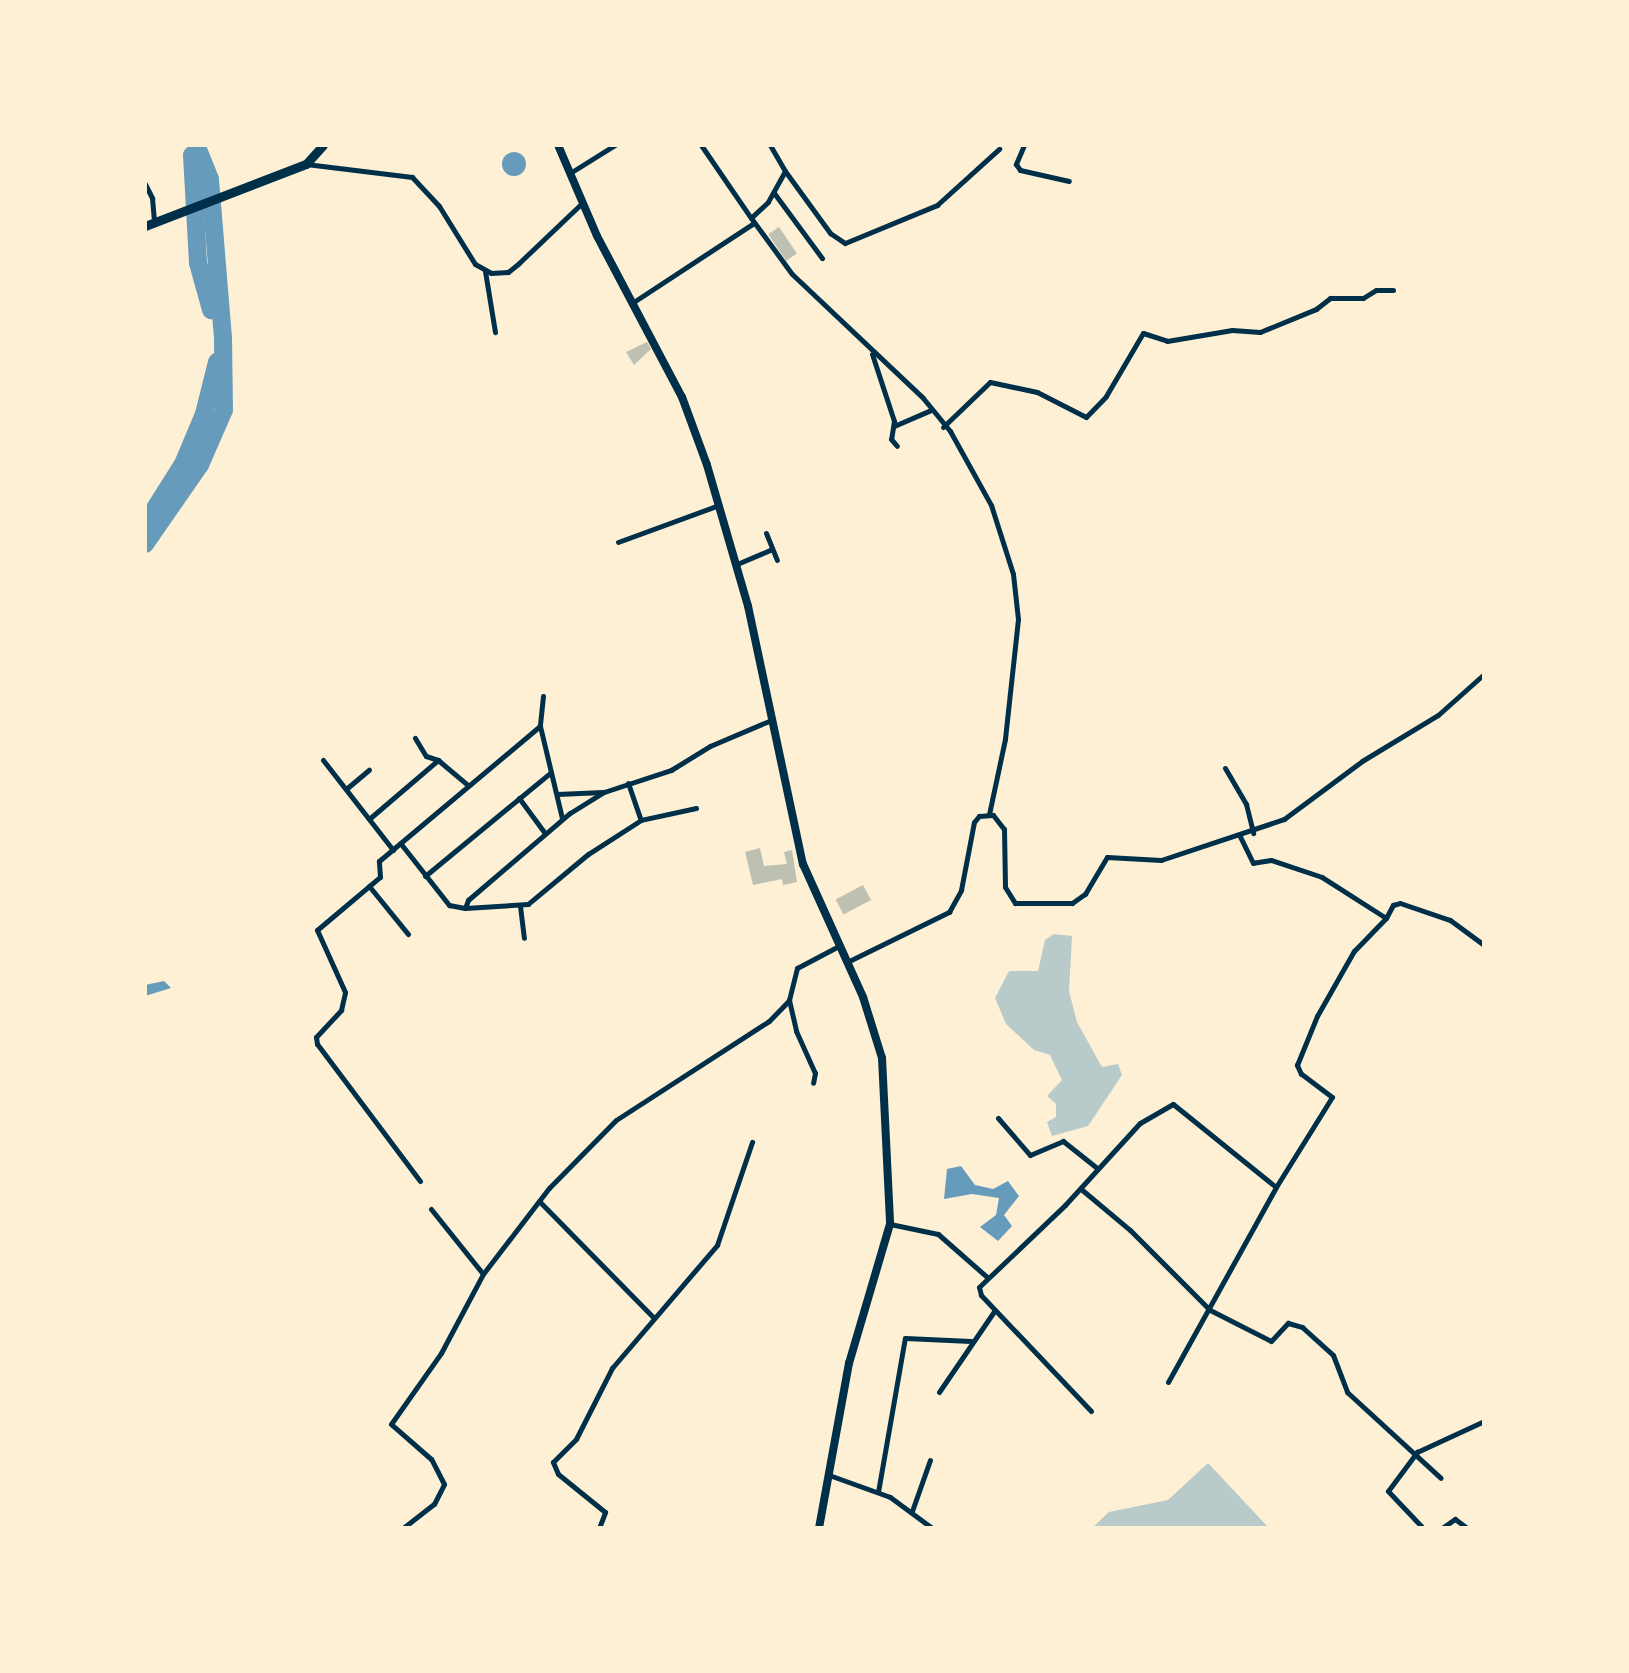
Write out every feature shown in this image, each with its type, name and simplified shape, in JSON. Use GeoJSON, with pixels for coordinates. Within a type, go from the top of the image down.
{"type":"FeatureCollection","features":[{"type":"Feature","properties":{"kind":"main road"},"geometry":{"type":"LineString","coordinates":[[149,224],[306,164],[323,145]]}},
{"type":"Feature","properties":{"kind":"main road"},"geometry":{"type":"LineString","coordinates":[[558,145],[582,202],[682,397],[719,505],[748,606],[769,721],[803,864],[844,963],[863,997],[881,1058],[890,1224],[849,1363],[819,1528]]}},
{"type":"Feature","properties":{"kind":"street"},"geometry":{"type":"LineString","coordinates":[[570,173],[615,145]]}},
{"type":"Feature","properties":{"kind":"street"},"geometry":{"type":"LineString","coordinates":[[701,145],[792,274],[816,292],[872,353],[908,383],[932,410],[956,440],[991,505],[1013,574],[1018,610],[1005,739],[989,814]]}},
{"type":"Feature","properties":{"kind":"street"},"geometry":{"type":"LineString","coordinates":[[770,145],[785,171],[830,233],[845,243],[937,205],[999,149]]}},
{"type":"Feature","properties":{"kind":"street"},"geometry":{"type":"LineString","coordinates":[[1024,145],[1016,164],[1020,170],[1069,181]]}},
{"type":"Feature","properties":{"kind":"street"},"geometry":{"type":"LineString","coordinates":[[306,164],[400,173],[419,181],[467,254],[485,271],[495,332]]}},
{"type":"Feature","properties":{"kind":"street"},"geometry":{"type":"LineString","coordinates":[[632,303],[752,220],[774,193],[785,171]]}},
{"type":"Feature","properties":{"kind":"street"},"geometry":{"type":"LineString","coordinates":[[145,184],[152,198],[149,224]]}},
{"type":"Feature","properties":{"kind":"street"},"geometry":{"type":"LineString","coordinates":[[774,193],[822,258]]}},
{"type":"Feature","properties":{"kind":"street"},"geometry":{"type":"LineString","coordinates":[[485,271],[508,272],[582,202]]}},
{"type":"Feature","properties":{"kind":"street"},"geometry":{"type":"LineString","coordinates":[[943,427],[990,382],[1037,392],[1072,414],[1086,417],[1102,401],[1143,334],[1167,341],[1232,330],[1260,332],[1316,309],[1330,298],[1365,298],[1376,290],[1393,290]]}},
{"type":"Feature","properties":{"kind":"street"},"geometry":{"type":"LineString","coordinates":[[872,353],[894,426],[891,439],[897,446]]}},
{"type":"Feature","properties":{"kind":"street"},"geometry":{"type":"LineString","coordinates":[[894,426],[932,410]]}},
{"type":"Feature","properties":{"kind":"street"},"geometry":{"type":"LineString","coordinates":[[618,542],[719,505]]}},
{"type":"Feature","properties":{"kind":"street"},"geometry":{"type":"LineString","coordinates":[[766,533],[777,560]]}},
{"type":"Feature","properties":{"kind":"street"},"geometry":{"type":"LineString","coordinates":[[737,564],[772,549]]}},
{"type":"Feature","properties":{"kind":"street"},"geometry":{"type":"LineString","coordinates":[[989,814],[1004,829],[1006,893],[1025,906],[1061,905],[1079,899],[1107,857],[1161,860],[1253,833],[1284,819],[1362,761],[1438,715],[1484,674]]}},
{"type":"Feature","properties":{"kind":"street"},"geometry":{"type":"LineString","coordinates":[[543,696],[540,726],[562,818]]}},
{"type":"Feature","properties":{"kind":"street"},"geometry":{"type":"LineString","coordinates":[[465,908],[467,900],[544,832],[604,792],[671,770],[710,746],[769,721]]}},
{"type":"Feature","properties":{"kind":"street"},"geometry":{"type":"LineString","coordinates":[[420,1181],[351,1095],[315,1040],[341,1010],[345,992],[317,930],[380,877],[379,861],[540,726]]}},
{"type":"Feature","properties":{"kind":"street"},"geometry":{"type":"LineString","coordinates":[[415,738],[426,756],[438,760],[468,786]]}},
{"type":"Feature","properties":{"kind":"street"},"geometry":{"type":"LineString","coordinates":[[323,760],[393,850]]}},
{"type":"Feature","properties":{"kind":"street"},"geometry":{"type":"LineString","coordinates":[[369,819],[438,760]]}},
{"type":"Feature","properties":{"kind":"street"},"geometry":{"type":"LineString","coordinates":[[1225,768],[1245,804],[1253,833]]}},
{"type":"Feature","properties":{"kind":"street"},"geometry":{"type":"LineString","coordinates":[[345,789],[369,770]]}},
{"type":"Feature","properties":{"kind":"street"},"geometry":{"type":"LineString","coordinates":[[425,876],[551,772]]}},
{"type":"Feature","properties":{"kind":"street"},"geometry":{"type":"LineString","coordinates":[[628,783],[641,820]]}},
{"type":"Feature","properties":{"kind":"street"},"geometry":{"type":"LineString","coordinates":[[557,794],[604,792]]}},
{"type":"Feature","properties":{"kind":"street"},"geometry":{"type":"LineString","coordinates":[[519,798],[544,832]]}},
{"type":"Feature","properties":{"kind":"street"},"geometry":{"type":"LineString","coordinates":[[401,844],[449,905],[465,908],[520,906],[641,820],[696,808]]}},
{"type":"Feature","properties":{"kind":"street"},"geometry":{"type":"LineString","coordinates":[[844,963],[949,912],[961,890],[974,821],[989,814]]}},
{"type":"Feature","properties":{"kind":"street"},"geometry":{"type":"LineString","coordinates":[[1240,836],[1253,863],[1271,860],[1322,877],[1386,918]]}},
{"type":"Feature","properties":{"kind":"street"},"geometry":{"type":"LineString","coordinates":[[369,886],[408,934]]}},
{"type":"Feature","properties":{"kind":"street"},"geometry":{"type":"LineString","coordinates":[[1168,1382],[1276,1187],[1332,1097],[1301,1074],[1297,1065],[1320,1009],[1354,951],[1386,918],[1393,905],[1400,903],[1450,920],[1484,945]]}},
{"type":"Feature","properties":{"kind":"street"},"geometry":{"type":"LineString","coordinates":[[520,906],[524,938]]}},
{"type":"Feature","properties":{"kind":"street"},"geometry":{"type":"LineString","coordinates":[[403,1528],[434,1504],[444,1484],[430,1458],[391,1424],[441,1353],[484,1274],[540,1200],[616,1120],[769,1021],[789,1000],[800,964],[838,947]]}},
{"type":"Feature","properties":{"kind":"street"},"geometry":{"type":"LineString","coordinates":[[789,1000],[796,1031],[814,1073],[813,1083]]}},
{"type":"Feature","properties":{"kind":"street"},"geometry":{"type":"LineString","coordinates":[[1091,1411],[979,1292],[987,1278],[1081,1189],[1097,1168],[1144,1119],[1173,1104],[1276,1187]]}},
{"type":"Feature","properties":{"kind":"street"},"geometry":{"type":"LineString","coordinates":[[998,1118],[1030,1155],[1063,1141],[1097,1168]]}},
{"type":"Feature","properties":{"kind":"street"},"geometry":{"type":"LineString","coordinates":[[599,1528],[605,1512],[558,1474],[554,1462],[576,1439],[612,1368],[641,1337],[653,1317],[697,1273],[717,1245],[752,1142]]}},
{"type":"Feature","properties":{"kind":"street"},"geometry":{"type":"LineString","coordinates":[[1081,1189],[1130,1230],[1210,1310],[1272,1341],[1288,1323],[1298,1323],[1333,1354],[1347,1392],[1417,1452],[1441,1478]]}},
{"type":"Feature","properties":{"kind":"street"},"geometry":{"type":"LineString","coordinates":[[540,1200],[653,1317]]}},
{"type":"Feature","properties":{"kind":"street"},"geometry":{"type":"LineString","coordinates":[[431,1209],[484,1274]]}},
{"type":"Feature","properties":{"kind":"street"},"geometry":{"type":"LineString","coordinates":[[890,1224],[938,1234],[987,1278]]}},
{"type":"Feature","properties":{"kind":"street"},"geometry":{"type":"LineString","coordinates":[[939,1392],[971,1340],[995,1310]]}},
{"type":"Feature","properties":{"kind":"street"},"geometry":{"type":"LineString","coordinates":[[878,1492],[905,1338],[971,1340]]}},
{"type":"Feature","properties":{"kind":"street"},"geometry":{"type":"LineString","coordinates":[[1423,1528],[1388,1491],[1417,1452],[1484,1421]]}},
{"type":"Feature","properties":{"kind":"street"},"geometry":{"type":"LineString","coordinates":[[912,1511],[930,1460]]}},
{"type":"Feature","properties":{"kind":"street"},"geometry":{"type":"LineString","coordinates":[[829,1475],[878,1492],[912,1511],[932,1528]]}},
{"type":"Feature","properties":{"kind":"street"},"geometry":{"type":"LineString","coordinates":[[1442,1528],[1455,1519],[1467,1528]]}},
{"type":"Feature","properties":{"kind":"shaded area"},"geometry":{"type":"Polygon","coordinates":[[[1054,934],[1072,936],[1069,991],[1077,1022],[1102,1067],[1118,1064],[1122,1075],[1088,1126],[1052,1136],[1047,1122],[1056,1117],[1056,1104],[1047,1096],[1062,1080],[1050,1055],[1034,1050],[1006,1024],[995,998],[1009,971],[1038,971],[1045,940],[1054,934]]]}},
{"type":"Feature","properties":{"kind":"shaded area"},"geometry":{"type":"Polygon","coordinates":[[[1208,1463],[1269,1528],[1092,1528],[1109,1512],[1168,1500],[1208,1463]]]}},
{"type":"Feature","properties":{"kind":"water"},"geometry":{"type":"Polygon","coordinates":[[[514,152],[523,155],[526,164],[523,173],[514,176],[505,173],[502,164],[505,155],[514,152]]]}},
{"type":"Feature","properties":{"kind":"water"},"geometry":{"type":"Polygon","coordinates":[[[164,981],[171,988],[145,996],[145,985],[164,981]]]}},
{"type":"Feature","properties":{"kind":"water"},"geometry":{"type":"Polygon","coordinates":[[[961,1166],[975,1185],[993,1189],[1008,1181],[1019,1196],[1004,1215],[1012,1226],[998,1241],[980,1227],[996,1215],[999,1198],[972,1194],[944,1199],[947,1169],[961,1166]]]}},
{"type":"Feature","properties":{"kind":"building"},"geometry":{"type":"Polygon","coordinates":[[[779,227],[797,254],[786,261],[768,234],[779,227]]]}},
{"type":"Feature","properties":{"kind":"building"},"geometry":{"type":"Polygon","coordinates":[[[647,342],[651,349],[634,365],[626,352],[647,342]]]}},
{"type":"Feature","properties":{"kind":"building"},"geometry":{"type":"Polygon","coordinates":[[[760,848],[764,866],[787,864],[784,852],[792,850],[797,882],[783,885],[782,879],[753,885],[745,852],[760,848]]]}},
{"type":"Feature","properties":{"kind":"building"},"geometry":{"type":"Polygon","coordinates":[[[863,885],[871,900],[844,915],[836,900],[863,885]]]}},
{"type":"Feature","properties":{"kind":"waterway"},"geometry":{"type":"LineString","coordinates":[[145,544],[200,465],[224,410],[223,338],[210,179],[196,145]]}},
{"type":"Feature","properties":{"kind":"waterway"},"geometry":{"type":"LineString","coordinates":[[192,155],[198,263],[211,310]]}},
{"type":"Feature","properties":{"kind":"waterway"},"geometry":{"type":"LineString","coordinates":[[145,524],[183,464],[204,414],[217,362]]}}]}
